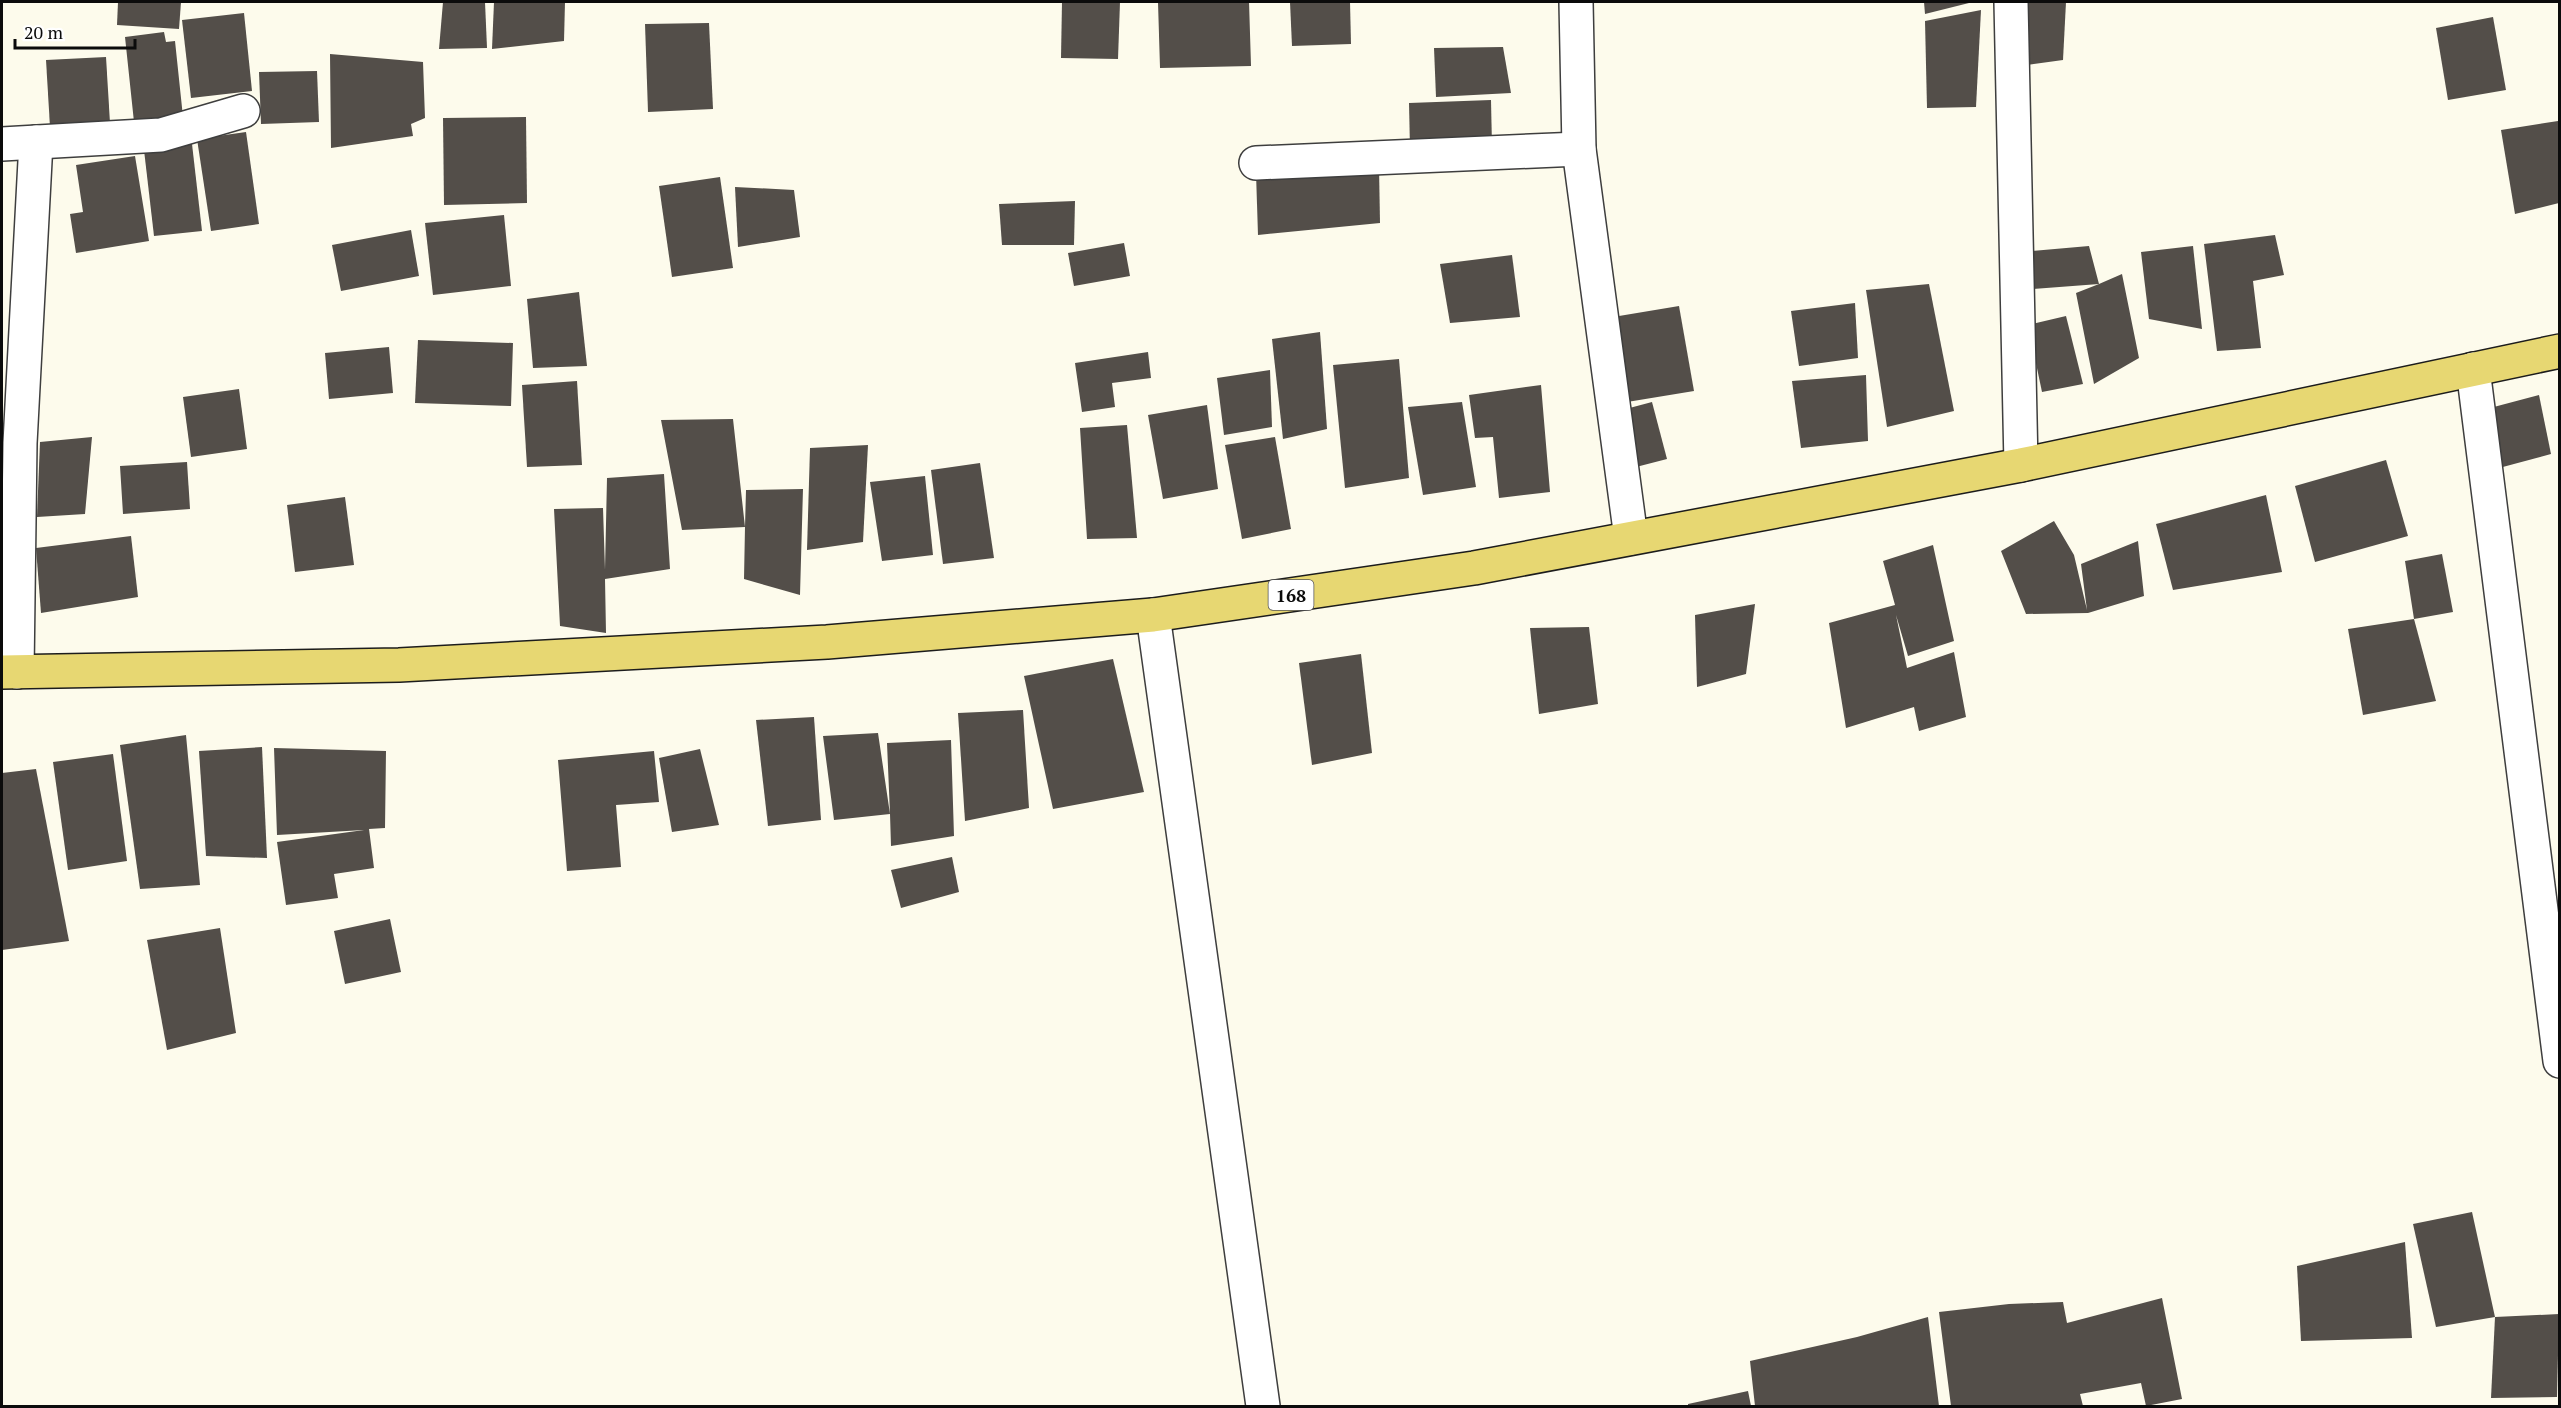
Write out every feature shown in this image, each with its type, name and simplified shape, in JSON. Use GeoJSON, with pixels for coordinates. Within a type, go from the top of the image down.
{"type":"FeatureCollection","features":[{"type":"Feature","properties":{"kind":"main road","name":"168"},"geometry":{"type":"LineString","coordinates":[[9,672],[399,665],[828,642],[1153,615],[1474,568],[2021,465],[2559,351]]}},
{"type":"Feature","properties":{"kind":"street"},"geometry":{"type":"LineString","coordinates":[[1576,2],[1580,149],[1631,538]]}},
{"type":"Feature","properties":{"kind":"street"},"geometry":{"type":"LineString","coordinates":[[2011,2],[2021,465]]}},
{"type":"Feature","properties":{"kind":"street"},"geometry":{"type":"LineString","coordinates":[[2,144],[160,135],[243,111]]}},
{"type":"Feature","properties":{"kind":"street"},"geometry":{"type":"LineString","coordinates":[[9,672],[11,443],[36,142]]}},
{"type":"Feature","properties":{"kind":"street"},"geometry":{"type":"LineString","coordinates":[[1256,163],[1580,149]]}},
{"type":"Feature","properties":{"kind":"street"},"geometry":{"type":"LineString","coordinates":[[2473,369],[2559,1061]]}},
{"type":"Feature","properties":{"kind":"street"},"geometry":{"type":"LineString","coordinates":[[1153,615],[1263,1407]]}},
{"type":"Feature","properties":{"kind":"building"},"geometry":{"type":"Polygon","coordinates":[[[118,2],[181,2],[179,29],[117,25],[118,2]]]}},
{"type":"Feature","properties":{"kind":"building"},"geometry":{"type":"Polygon","coordinates":[[[443,2],[485,2],[487,48],[439,49],[443,2]]]}},
{"type":"Feature","properties":{"kind":"building"},"geometry":{"type":"Polygon","coordinates":[[[494,2],[565,2],[564,41],[492,49],[494,2]]]}},
{"type":"Feature","properties":{"kind":"building"},"geometry":{"type":"Polygon","coordinates":[[[1062,2],[1120,2],[1118,59],[1061,58],[1062,2]]]}},
{"type":"Feature","properties":{"kind":"building"},"geometry":{"type":"Polygon","coordinates":[[[1158,2],[1249,2],[1251,66],[1160,68],[1158,2]]]}},
{"type":"Feature","properties":{"kind":"building"},"geometry":{"type":"Polygon","coordinates":[[[1290,2],[1350,2],[1351,44],[1292,46],[1290,2]]]}},
{"type":"Feature","properties":{"kind":"building"},"geometry":{"type":"Polygon","coordinates":[[[1924,2],[1973,2],[1925,14],[1924,2]]]}},
{"type":"Feature","properties":{"kind":"building"},"geometry":{"type":"Polygon","coordinates":[[[2019,2],[2066,2],[2063,60],[2012,67],[2019,2]]]}},
{"type":"Feature","properties":{"kind":"building"},"geometry":{"type":"Polygon","coordinates":[[[1981,10],[1976,107],[1927,108],[1925,21],[1981,10]]]}},
{"type":"Feature","properties":{"kind":"building"},"geometry":{"type":"Polygon","coordinates":[[[244,13],[252,91],[191,98],[182,20],[244,13]]]}},
{"type":"Feature","properties":{"kind":"building"},"geometry":{"type":"Polygon","coordinates":[[[2493,17],[2506,90],[2448,100],[2436,28],[2493,17]]]}},
{"type":"Feature","properties":{"kind":"building"},"geometry":{"type":"Polygon","coordinates":[[[709,23],[713,109],[648,112],[645,24],[709,23]]]}},
{"type":"Feature","properties":{"kind":"building"},"geometry":{"type":"Polygon","coordinates":[[[164,32],[166,42],[175,41],[183,117],[134,122],[125,37],[164,32]]]}},
{"type":"Feature","properties":{"kind":"building"},"geometry":{"type":"Polygon","coordinates":[[[1503,47],[1511,93],[1436,97],[1434,48],[1503,47]]]}},
{"type":"Feature","properties":{"kind":"building"},"geometry":{"type":"Polygon","coordinates":[[[330,54],[423,62],[425,118],[411,124],[413,136],[331,148],[330,54]]]}},
{"type":"Feature","properties":{"kind":"building"},"geometry":{"type":"Polygon","coordinates":[[[106,57],[110,123],[50,127],[46,60],[106,57]]]}},
{"type":"Feature","properties":{"kind":"building"},"geometry":{"type":"Polygon","coordinates":[[[317,71],[319,122],[261,124],[259,72],[317,71]]]}},
{"type":"Feature","properties":{"kind":"building"},"geometry":{"type":"Polygon","coordinates":[[[1491,100],[1492,147],[1410,149],[1409,103],[1491,100]]]}},
{"type":"Feature","properties":{"kind":"building"},"geometry":{"type":"Polygon","coordinates":[[[526,117],[527,203],[444,205],[443,118],[526,117]]]}},
{"type":"Feature","properties":{"kind":"building"},"geometry":{"type":"Polygon","coordinates":[[[2558,121],[2559,203],[2515,214],[2501,130],[2558,121]]]}},
{"type":"Feature","properties":{"kind":"building"},"geometry":{"type":"Polygon","coordinates":[[[246,132],[259,224],[211,231],[197,139],[246,132]]]}},
{"type":"Feature","properties":{"kind":"building"},"geometry":{"type":"Polygon","coordinates":[[[192,144],[202,231],[154,236],[144,150],[192,144]]]}},
{"type":"Feature","properties":{"kind":"building"},"geometry":{"type":"Polygon","coordinates":[[[135,156],[149,241],[76,253],[70,214],[83,212],[76,165],[135,156]]]}},
{"type":"Feature","properties":{"kind":"building"},"geometry":{"type":"Polygon","coordinates":[[[1379,166],[1380,223],[1258,235],[1256,173],[1379,166]]]}},
{"type":"Feature","properties":{"kind":"building"},"geometry":{"type":"Polygon","coordinates":[[[720,177],[733,268],[672,277],[659,186],[720,177]]]}},
{"type":"Feature","properties":{"kind":"building"},"geometry":{"type":"Polygon","coordinates":[[[735,187],[794,190],[800,237],[738,247],[735,187]]]}},
{"type":"Feature","properties":{"kind":"building"},"geometry":{"type":"Polygon","coordinates":[[[1075,201],[1074,245],[1002,245],[999,204],[1075,201]]]}},
{"type":"Feature","properties":{"kind":"building"},"geometry":{"type":"Polygon","coordinates":[[[504,215],[511,286],[433,295],[425,223],[504,215]]]}},
{"type":"Feature","properties":{"kind":"building"},"geometry":{"type":"Polygon","coordinates":[[[411,230],[419,276],[341,291],[332,245],[411,230]]]}},
{"type":"Feature","properties":{"kind":"building"},"geometry":{"type":"Polygon","coordinates":[[[2275,235],[2284,275],[2253,281],[2261,348],[2217,351],[2204,244],[2275,235]]]}},
{"type":"Feature","properties":{"kind":"building"},"geometry":{"type":"Polygon","coordinates":[[[1124,243],[1130,276],[1074,286],[1068,253],[1124,243]]]}},
{"type":"Feature","properties":{"kind":"building"},"geometry":{"type":"Polygon","coordinates":[[[2089,246],[2099,284],[2033,289],[2032,251],[2089,246]]]}},
{"type":"Feature","properties":{"kind":"building"},"geometry":{"type":"Polygon","coordinates":[[[2193,246],[2202,329],[2149,319],[2141,252],[2193,246]]]}},
{"type":"Feature","properties":{"kind":"building"},"geometry":{"type":"Polygon","coordinates":[[[1512,255],[1520,317],[1450,323],[1440,264],[1512,255]]]}},
{"type":"Feature","properties":{"kind":"building"},"geometry":{"type":"Polygon","coordinates":[[[2122,274],[2139,358],[2094,384],[2076,293],[2122,274]]]}},
{"type":"Feature","properties":{"kind":"building"},"geometry":{"type":"Polygon","coordinates":[[[1929,284],[1954,411],[1887,427],[1866,290],[1929,284]]]}},
{"type":"Feature","properties":{"kind":"building"},"geometry":{"type":"Polygon","coordinates":[[[579,292],[587,366],[533,368],[527,299],[579,292]]]}},
{"type":"Feature","properties":{"kind":"building"},"geometry":{"type":"Polygon","coordinates":[[[1855,303],[1858,358],[1799,366],[1791,311],[1855,303]]]}},
{"type":"Feature","properties":{"kind":"building"},"geometry":{"type":"Polygon","coordinates":[[[1679,306],[1694,391],[1621,403],[1607,318],[1679,306]]]}},
{"type":"Feature","properties":{"kind":"building"},"geometry":{"type":"Polygon","coordinates":[[[2066,316],[2083,384],[2042,392],[2028,325],[2066,316]]]}},
{"type":"Feature","properties":{"kind":"building"},"geometry":{"type":"Polygon","coordinates":[[[1320,332],[1327,429],[1283,439],[1272,339],[1320,332]]]}},
{"type":"Feature","properties":{"kind":"building"},"geometry":{"type":"Polygon","coordinates":[[[418,340],[513,343],[511,406],[415,403],[418,340]]]}},
{"type":"Feature","properties":{"kind":"building"},"geometry":{"type":"Polygon","coordinates":[[[389,347],[393,393],[329,399],[325,353],[389,347]]]}},
{"type":"Feature","properties":{"kind":"building"},"geometry":{"type":"Polygon","coordinates":[[[1148,352],[1151,378],[1112,383],[1115,407],[1082,412],[1075,363],[1148,352]]]}},
{"type":"Feature","properties":{"kind":"building"},"geometry":{"type":"Polygon","coordinates":[[[1399,359],[1409,478],[1345,488],[1333,365],[1399,359]]]}},
{"type":"Feature","properties":{"kind":"building"},"geometry":{"type":"Polygon","coordinates":[[[1270,370],[1272,427],[1224,435],[1217,378],[1270,370]]]}},
{"type":"Feature","properties":{"kind":"building"},"geometry":{"type":"Polygon","coordinates":[[[1866,375],[1868,441],[1801,448],[1792,381],[1866,375]]]}},
{"type":"Feature","properties":{"kind":"building"},"geometry":{"type":"Polygon","coordinates":[[[577,381],[582,465],[527,467],[522,385],[577,381]]]}},
{"type":"Feature","properties":{"kind":"building"},"geometry":{"type":"Polygon","coordinates":[[[1541,385],[1550,492],[1499,498],[1493,437],[1475,438],[1469,395],[1541,385]]]}},
{"type":"Feature","properties":{"kind":"building"},"geometry":{"type":"Polygon","coordinates":[[[239,389],[247,449],[191,457],[183,397],[239,389]]]}},
{"type":"Feature","properties":{"kind":"building"},"geometry":{"type":"Polygon","coordinates":[[[2539,395],[2551,454],[2499,468],[2490,408],[2539,395]]]}},
{"type":"Feature","properties":{"kind":"building"},"geometry":{"type":"Polygon","coordinates":[[[1462,402],[1476,487],[1423,495],[1408,407],[1462,402]]]}},
{"type":"Feature","properties":{"kind":"building"},"geometry":{"type":"Polygon","coordinates":[[[1652,402],[1667,459],[1636,467],[1622,410],[1652,402]]]}},
{"type":"Feature","properties":{"kind":"building"},"geometry":{"type":"Polygon","coordinates":[[[1207,405],[1218,489],[1163,499],[1148,415],[1207,405]]]}},
{"type":"Feature","properties":{"kind":"building"},"geometry":{"type":"Polygon","coordinates":[[[733,419],[745,527],[682,530],[661,420],[733,419]]]}},
{"type":"Feature","properties":{"kind":"building"},"geometry":{"type":"Polygon","coordinates":[[[1127,425],[1137,538],[1087,539],[1080,428],[1127,425]]]}},
{"type":"Feature","properties":{"kind":"building"},"geometry":{"type":"Polygon","coordinates":[[[92,437],[85,514],[37,517],[40,442],[92,437]]]}},
{"type":"Feature","properties":{"kind":"building"},"geometry":{"type":"Polygon","coordinates":[[[1275,437],[1291,529],[1242,539],[1225,445],[1275,437]]]}},
{"type":"Feature","properties":{"kind":"building"},"geometry":{"type":"Polygon","coordinates":[[[868,445],[863,542],[807,550],[810,448],[868,445]]]}},
{"type":"Feature","properties":{"kind":"building"},"geometry":{"type":"Polygon","coordinates":[[[2386,460],[2408,536],[2315,562],[2295,486],[2386,460]]]}},
{"type":"Feature","properties":{"kind":"building"},"geometry":{"type":"Polygon","coordinates":[[[187,462],[190,509],[123,514],[120,466],[187,462]]]}},
{"type":"Feature","properties":{"kind":"building"},"geometry":{"type":"Polygon","coordinates":[[[980,463],[994,558],[943,564],[931,470],[980,463]]]}},
{"type":"Feature","properties":{"kind":"building"},"geometry":{"type":"Polygon","coordinates":[[[664,474],[670,569],[605,579],[606,633],[560,626],[554,509],[603,508],[605,570],[607,478],[664,474]]]}},
{"type":"Feature","properties":{"kind":"building"},"geometry":{"type":"Polygon","coordinates":[[[925,476],[933,555],[882,561],[870,482],[925,476]]]}},
{"type":"Feature","properties":{"kind":"building"},"geometry":{"type":"Polygon","coordinates":[[[803,489],[800,595],[744,579],[746,490],[803,489]]]}},
{"type":"Feature","properties":{"kind":"building"},"geometry":{"type":"Polygon","coordinates":[[[2266,495],[2282,572],[2173,590],[2156,524],[2266,495]]]}},
{"type":"Feature","properties":{"kind":"building"},"geometry":{"type":"Polygon","coordinates":[[[345,497],[354,565],[295,572],[287,505],[345,497]]]}},
{"type":"Feature","properties":{"kind":"building"},"geometry":{"type":"Polygon","coordinates":[[[2054,521],[2074,555],[2087,610],[2081,564],[2138,541],[2144,596],[2088,613],[2026,614],[2001,551],[2054,521]]]}},
{"type":"Feature","properties":{"kind":"building"},"geometry":{"type":"Polygon","coordinates":[[[131,536],[138,597],[41,613],[36,548],[131,536]]]}},
{"type":"Feature","properties":{"kind":"building"},"geometry":{"type":"Polygon","coordinates":[[[1933,545],[1954,641],[1908,656],[1896,615],[1907,668],[1954,652],[1966,717],[1919,731],[1914,707],[1846,728],[1829,623],[1895,605],[1883,561],[1933,545]]]}},
{"type":"Feature","properties":{"kind":"building"},"geometry":{"type":"Polygon","coordinates":[[[2442,554],[2453,612],[2414,619],[2405,561],[2442,554]]]}},
{"type":"Feature","properties":{"kind":"building"},"geometry":{"type":"Polygon","coordinates":[[[1755,604],[1746,674],[1697,687],[1695,615],[1755,604]]]}},
{"type":"Feature","properties":{"kind":"building"},"geometry":{"type":"Polygon","coordinates":[[[2414,619],[2436,701],[2363,715],[2348,629],[2414,619]]]}},
{"type":"Feature","properties":{"kind":"building"},"geometry":{"type":"Polygon","coordinates":[[[1589,627],[1598,704],[1539,714],[1530,628],[1589,627]]]}},
{"type":"Feature","properties":{"kind":"building"},"geometry":{"type":"Polygon","coordinates":[[[1361,654],[1372,753],[1312,765],[1299,663],[1361,654]]]}},
{"type":"Feature","properties":{"kind":"building"},"geometry":{"type":"Polygon","coordinates":[[[1113,659],[1144,792],[1053,809],[1024,676],[1113,659]]]}},
{"type":"Feature","properties":{"kind":"building"},"geometry":{"type":"Polygon","coordinates":[[[1023,710],[1029,808],[965,821],[958,713],[1023,710]]]}},
{"type":"Feature","properties":{"kind":"building"},"geometry":{"type":"Polygon","coordinates":[[[814,717],[821,820],[768,826],[756,720],[814,717]]]}},
{"type":"Feature","properties":{"kind":"building"},"geometry":{"type":"Polygon","coordinates":[[[878,733],[890,814],[834,820],[823,736],[878,733]]]}},
{"type":"Feature","properties":{"kind":"building"},"geometry":{"type":"Polygon","coordinates":[[[186,735],[200,885],[140,889],[120,745],[186,735]]]}},
{"type":"Feature","properties":{"kind":"building"},"geometry":{"type":"Polygon","coordinates":[[[951,740],[954,836],[891,846],[887,743],[951,740]]]}},
{"type":"Feature","properties":{"kind":"building"},"geometry":{"type":"Polygon","coordinates":[[[262,747],[267,858],[206,856],[199,751],[262,747]]]}},
{"type":"Feature","properties":{"kind":"building"},"geometry":{"type":"Polygon","coordinates":[[[274,748],[386,751],[385,828],[369,829],[374,868],[334,874],[338,898],[286,905],[277,842],[364,830],[277,835],[274,748]]]}},
{"type":"Feature","properties":{"kind":"building"},"geometry":{"type":"Polygon","coordinates":[[[700,749],[719,825],[672,832],[659,758],[700,749]]]}},
{"type":"Feature","properties":{"kind":"building"},"geometry":{"type":"Polygon","coordinates":[[[654,751],[659,802],[616,805],[621,867],[567,871],[558,760],[654,751]]]}},
{"type":"Feature","properties":{"kind":"building"},"geometry":{"type":"Polygon","coordinates":[[[113,754],[127,861],[68,870],[53,762],[113,754]]]}},
{"type":"Feature","properties":{"kind":"building"},"geometry":{"type":"Polygon","coordinates":[[[36,769],[69,941],[2,950],[2,773],[36,769]]]}},
{"type":"Feature","properties":{"kind":"building"},"geometry":{"type":"Polygon","coordinates":[[[952,857],[959,892],[901,908],[891,870],[952,857]]]}},
{"type":"Feature","properties":{"kind":"building"},"geometry":{"type":"Polygon","coordinates":[[[390,919],[401,972],[345,984],[334,931],[390,919]]]}},
{"type":"Feature","properties":{"kind":"building"},"geometry":{"type":"Polygon","coordinates":[[[220,928],[236,1033],[167,1050],[147,940],[220,928]]]}},
{"type":"Feature","properties":{"kind":"building"},"geometry":{"type":"Polygon","coordinates":[[[2472,1212],[2495,1317],[2436,1327],[2413,1224],[2472,1212]]]}},
{"type":"Feature","properties":{"kind":"building"},"geometry":{"type":"Polygon","coordinates":[[[2405,1242],[2412,1338],[2301,1341],[2297,1266],[2405,1242]]]}},
{"type":"Feature","properties":{"kind":"building"},"geometry":{"type":"Polygon","coordinates":[[[2162,1298],[2182,1399],[2146,1406],[2141,1383],[2080,1394],[2083,1406],[1951,1406],[1939,1312],[2009,1304],[2063,1302],[2067,1323],[2162,1298]]]}},
{"type":"Feature","properties":{"kind":"building"},"geometry":{"type":"Polygon","coordinates":[[[2559,1314],[2557,1397],[2491,1398],[2495,1317],[2559,1314]]]}},
{"type":"Feature","properties":{"kind":"building"},"geometry":{"type":"Polygon","coordinates":[[[1928,1317],[1939,1406],[1755,1406],[1750,1361],[1857,1337],[1928,1317]]]}},
{"type":"Feature","properties":{"kind":"building"},"geometry":{"type":"Polygon","coordinates":[[[1748,1391],[1751,1406],[1688,1406],[1688,1404],[1748,1391]]]}}]}
